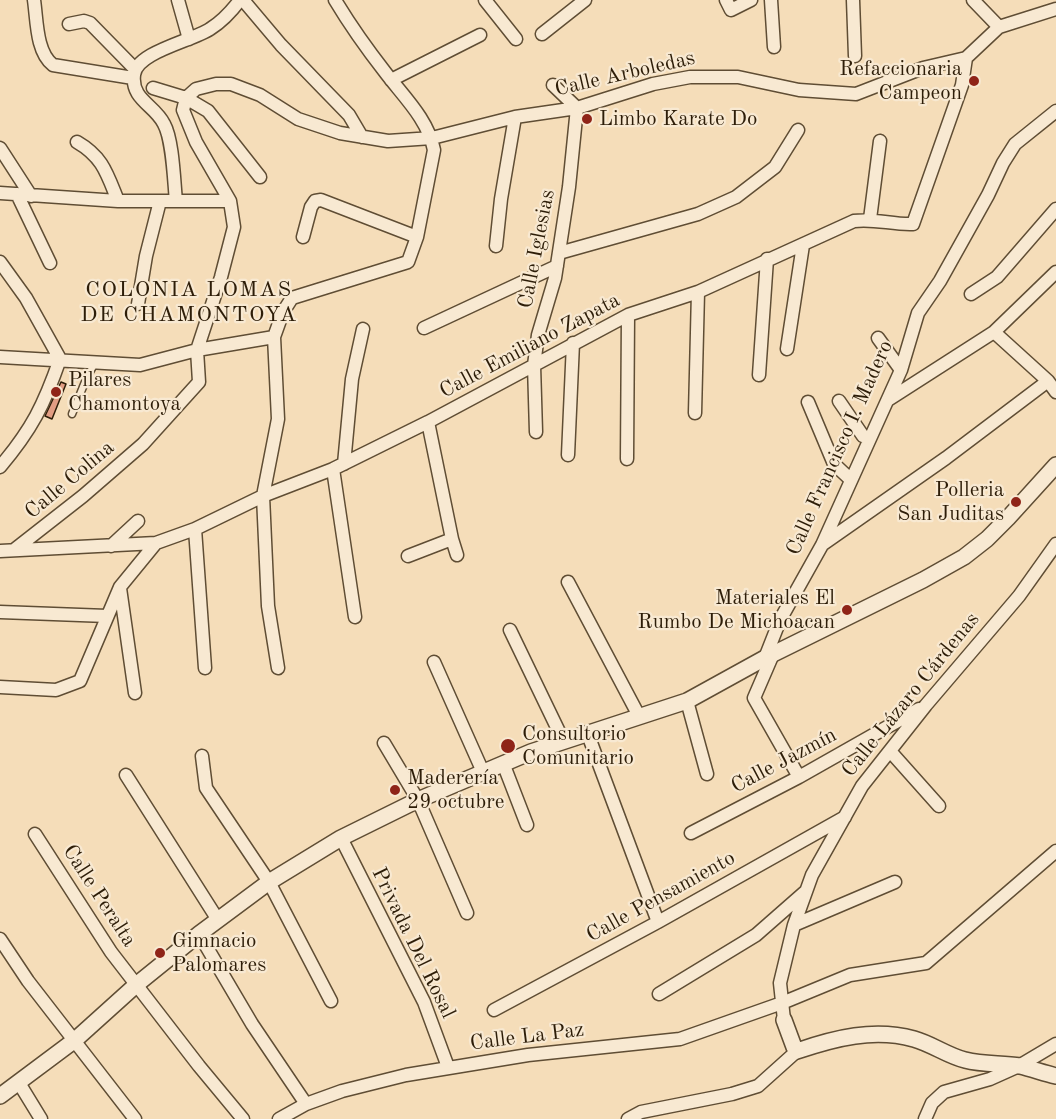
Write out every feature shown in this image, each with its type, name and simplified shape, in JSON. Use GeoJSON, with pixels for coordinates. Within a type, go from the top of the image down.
{"type":"FeatureCollection","features":[{"type":"Feature","properties":{"kind":"street"},"geometry":{"type":"LineString","coordinates":[[34,0],[39,40],[48,61],[53,65],[134,74]]}},
{"type":"Feature","properties":{"kind":"street"},"geometry":{"type":"LineString","coordinates":[[178,0],[189,39]]}},
{"type":"Feature","properties":{"kind":"street"},"geometry":{"type":"LineString","coordinates":[[176,201],[168,133],[159,115],[135,92],[134,74],[140,62],[219,22],[242,0],[281,45],[349,115],[362,137]]}},
{"type":"Feature","properties":{"kind":"street"},"geometry":{"type":"LineString","coordinates":[[278,668],[268,606],[263,496],[278,419],[274,337],[283,312],[292,298],[408,262],[417,237],[433,164],[432,138],[421,118],[348,22],[335,0]]}},
{"type":"Feature","properties":{"kind":"street"},"geometry":{"type":"LineString","coordinates":[[485,0],[516,39]]}},
{"type":"Feature","properties":{"kind":"street"},"geometry":{"type":"LineString","coordinates":[[542,34],[583,0]]}},
{"type":"Feature","properties":{"kind":"street"},"geometry":{"type":"LineString","coordinates":[[726,0],[731,10],[751,0]]}},
{"type":"Feature","properties":{"kind":"street"},"geometry":{"type":"LineString","coordinates":[[771,0],[774,47]]}},
{"type":"Feature","properties":{"kind":"street"},"geometry":{"type":"LineString","coordinates":[[853,0],[855,56]]}},
{"type":"Feature","properties":{"kind":"street"},"geometry":{"type":"LineString","coordinates":[[973,0],[999,27]]}},
{"type":"Feature","properties":{"kind":"street"},"geometry":{"type":"LineString","coordinates":[[966,58],[999,27],[1056,9]]}},
{"type":"Feature","properties":{"kind":"street"},"geometry":{"type":"LineString","coordinates":[[69,24],[84,21],[90,23],[134,74]]}},
{"type":"Feature","properties":{"kind":"street"},"geometry":{"type":"LineString","coordinates":[[391,80],[480,35]]}},
{"type":"Feature","properties":{"kind":"street","name":"Calle Arboledas"},"geometry":{"type":"LineString","coordinates":[[186,98],[196,88],[231,84],[260,95],[298,119],[340,133],[388,141],[432,138],[515,117],[577,108],[653,84],[690,77],[738,77],[798,90],[856,94],[923,68],[966,58]]}},
{"type":"Feature","properties":{"kind":"street","name":"Calle Emiliano Zapata"},"geometry":{"type":"LineString","coordinates":[[0,551],[156,543],[195,529],[263,496],[339,466],[428,422],[628,315],[698,292],[854,221],[870,219],[913,224],[962,85],[966,58]]}},
{"type":"Feature","properties":{"kind":"street"},"geometry":{"type":"LineString","coordinates":[[553,86],[577,108]]}},
{"type":"Feature","properties":{"kind":"street"},"geometry":{"type":"LineString","coordinates":[[153,88],[186,98],[208,111],[260,177]]}},
{"type":"Feature","properties":{"kind":"street"},"geometry":{"type":"LineString","coordinates":[[186,98],[183,110],[187,121],[201,152],[230,201],[234,227],[221,277],[197,350]]}},
{"type":"Feature","properties":{"kind":"street","name":"Calle Iglesias"},"geometry":{"type":"LineString","coordinates":[[536,432],[534,365],[537,335],[548,306],[557,266],[569,187],[577,108]]}},
{"type":"Feature","properties":{"kind":"street","name":"Calle Francisco I. Madero"},"geometry":{"type":"LineString","coordinates":[[799,777],[754,698],[780,620],[822,545],[901,370],[918,313],[940,281],[1015,144],[1056,111]]}},
{"type":"Feature","properties":{"kind":"street"},"geometry":{"type":"LineString","coordinates":[[496,246],[501,199],[515,117]]}},
{"type":"Feature","properties":{"kind":"street"},"geometry":{"type":"LineString","coordinates":[[559,253],[698,214],[736,197],[775,167],[798,130]]}},
{"type":"Feature","properties":{"kind":"street"},"geometry":{"type":"LineString","coordinates":[[870,219],[880,141]]}},
{"type":"Feature","properties":{"kind":"street"},"geometry":{"type":"LineString","coordinates":[[77,142],[96,155],[103,164],[118,201]]}},
{"type":"Feature","properties":{"kind":"street"},"geometry":{"type":"LineString","coordinates":[[0,148],[31,196]]}},
{"type":"Feature","properties":{"kind":"street"},"geometry":{"type":"LineString","coordinates":[[0,193],[118,201],[230,201]]}},
{"type":"Feature","properties":{"kind":"street"},"geometry":{"type":"LineString","coordinates":[[17,194],[50,263]]}},
{"type":"Feature","properties":{"kind":"street"},"geometry":{"type":"LineString","coordinates":[[303,237],[312,203],[321,200],[417,237]]}},
{"type":"Feature","properties":{"kind":"street"},"geometry":{"type":"LineString","coordinates":[[138,304],[146,256],[160,201]]}},
{"type":"Feature","properties":{"kind":"street"},"geometry":{"type":"LineString","coordinates":[[971,294],[997,277],[1056,209]]}},
{"type":"Feature","properties":{"kind":"street"},"geometry":{"type":"LineString","coordinates":[[787,349],[803,245]]}},
{"type":"Feature","properties":{"kind":"street"},"geometry":{"type":"LineString","coordinates":[[759,375],[767,259]]}},
{"type":"Feature","properties":{"kind":"street"},"geometry":{"type":"LineString","coordinates":[[0,262],[26,298],[60,359],[45,401],[29,430],[3,460]]}},
{"type":"Feature","properties":{"kind":"street"},"geometry":{"type":"LineString","coordinates":[[424,328],[557,266]]}},
{"type":"Feature","properties":{"kind":"street"},"geometry":{"type":"LineString","coordinates":[[887,401],[994,332],[1056,272]]}},
{"type":"Feature","properties":{"kind":"street"},"geometry":{"type":"LineString","coordinates":[[695,413],[698,292]]}},
{"type":"Feature","properties":{"kind":"street"},"geometry":{"type":"LineString","coordinates":[[627,459],[628,315]]}},
{"type":"Feature","properties":{"kind":"street"},"geometry":{"type":"LineString","coordinates":[[356,617],[339,466],[352,380],[363,329]]}},
{"type":"Feature","properties":{"kind":"street"},"geometry":{"type":"LineString","coordinates":[[994,332],[1048,381],[1056,392]]}},
{"type":"Feature","properties":{"kind":"street"},"geometry":{"type":"LineString","coordinates":[[0,357],[140,365],[197,350],[274,337]]}},
{"type":"Feature","properties":{"kind":"street"},"geometry":{"type":"LineString","coordinates":[[878,338],[901,370]]}},
{"type":"Feature","properties":{"kind":"street"},"geometry":{"type":"LineString","coordinates":[[568,454],[573,343]]}},
{"type":"Feature","properties":{"kind":"street","name":"Calle Colina"},"geometry":{"type":"LineString","coordinates":[[14,550],[83,496],[151,435],[199,382],[197,350]]}},
{"type":"Feature","properties":{"kind":"street"},"geometry":{"type":"LineString","coordinates":[[822,545],[946,458],[1048,381]]}},
{"type":"Feature","properties":{"kind":"street"},"geometry":{"type":"LineString","coordinates":[[839,401],[863,436],[870,438]]}},
{"type":"Feature","properties":{"kind":"street"},"geometry":{"type":"LineString","coordinates":[[808,402],[834,464],[850,479]]}},
{"type":"Feature","properties":{"kind":"street"},"geometry":{"type":"LineString","coordinates":[[428,422],[457,555]]}},
{"type":"Feature","properties":{"kind":"street"},"geometry":{"type":"LineString","coordinates":[[1,1093],[75,1040],[136,985],[199,934],[269,882],[341,838],[418,800],[503,763],[563,740],[687,701],[769,656],[923,580],[964,557],[1008,518],[1056,465]]}},
{"type":"Feature","properties":{"kind":"street"},"geometry":{"type":"LineString","coordinates":[[111,546],[138,521]]}},
{"type":"Feature","properties":{"kind":"street"},"geometry":{"type":"LineString","coordinates":[[195,529],[205,668]]}},
{"type":"Feature","properties":{"kind":"street"},"geometry":{"type":"LineString","coordinates":[[408,556],[452,539]]}},
{"type":"Feature","properties":{"kind":"street"},"geometry":{"type":"LineString","coordinates":[[0,687],[56,690],[80,681],[120,587],[156,543]]}},
{"type":"Feature","properties":{"kind":"street","name":"Calle Lázaro Cárdenas"},"geometry":{"type":"LineString","coordinates":[[795,1049],[784,1020],[780,983],[794,925],[812,875],[862,786],[926,705],[1019,596],[1056,544]]}},
{"type":"Feature","properties":{"kind":"street"},"geometry":{"type":"LineString","coordinates":[[568,582],[639,716]]}},
{"type":"Feature","properties":{"kind":"street"},"geometry":{"type":"LineString","coordinates":[[120,587],[135,693]]}},
{"type":"Feature","properties":{"kind":"street"},"geometry":{"type":"LineString","coordinates":[[0,612],[107,616]]}},
{"type":"Feature","properties":{"kind":"street"},"geometry":{"type":"LineString","coordinates":[[510,630],[563,740]]}},
{"type":"Feature","properties":{"kind":"street"},"geometry":{"type":"LineString","coordinates":[[434,662],[483,772]]}},
{"type":"Feature","properties":{"kind":"street"},"geometry":{"type":"LineString","coordinates":[[687,701],[707,774]]}},
{"type":"Feature","properties":{"kind":"street","name":"Calle Jazmín"},"geometry":{"type":"LineString","coordinates":[[691,833],[799,777],[926,705]]}},
{"type":"Feature","properties":{"kind":"street"},"geometry":{"type":"LineString","coordinates":[[587,732],[658,922]]}},
{"type":"Feature","properties":{"kind":"street"},"geometry":{"type":"LineString","coordinates":[[384,743],[418,800],[467,913]]}},
{"type":"Feature","properties":{"kind":"street"},"geometry":{"type":"LineString","coordinates":[[890,751],[939,806]]}},
{"type":"Feature","properties":{"kind":"street"},"geometry":{"type":"LineString","coordinates":[[202,756],[206,788],[269,882],[331,1001]]}},
{"type":"Feature","properties":{"kind":"street"},"geometry":{"type":"LineString","coordinates":[[503,763],[527,825]]}},
{"type":"Feature","properties":{"kind":"street"},"geometry":{"type":"LineString","coordinates":[[126,775],[218,920]]}},
{"type":"Feature","properties":{"kind":"street","name":"Calle Pensamiento"},"geometry":{"type":"LineString","coordinates":[[494,1010],[846,817]]}},
{"type":"Feature","properties":{"kind":"street","name":"Calle Peralta"},"geometry":{"type":"LineString","coordinates":[[35,834],[111,952],[243,1119]]}},
{"type":"Feature","properties":{"kind":"street","name":"Privada Del Rosal"},"geometry":{"type":"LineString","coordinates":[[341,838],[424,1002],[448,1067]]}},
{"type":"Feature","properties":{"kind":"street","name":"Calle La Paz"},"geometry":{"type":"LineString","coordinates":[[279,1119],[306,1104],[406,1075],[528,1055],[680,1040],[782,1003],[850,975],[926,963],[1056,851]]}},
{"type":"Feature","properties":{"kind":"street"},"geometry":{"type":"LineString","coordinates":[[794,925],[895,882]]}},
{"type":"Feature","properties":{"kind":"street"},"geometry":{"type":"LineString","coordinates":[[659,994],[756,935],[806,892]]}},
{"type":"Feature","properties":{"kind":"street"},"geometry":{"type":"LineString","coordinates":[[199,934],[252,1024],[306,1104]]}},
{"type":"Feature","properties":{"kind":"street"},"geometry":{"type":"LineString","coordinates":[[0,939],[28,981],[135,1119]]}},
{"type":"Feature","properties":{"kind":"street"},"geometry":{"type":"LineString","coordinates":[[628,1119],[758,1086],[795,1049],[866,1034],[915,1039],[964,1060],[1019,1066],[1056,1076]]}},
{"type":"Feature","properties":{"kind":"street"},"geometry":{"type":"LineString","coordinates":[[925,1119],[932,1103],[944,1092],[990,1080],[1056,1044]]}},
{"type":"Feature","properties":{"kind":"street"},"geometry":{"type":"LineString","coordinates":[[18,1083],[41,1119]]}},
{"type":"Feature","properties":{"kind":"lane"},"geometry":{"type":"LineString","coordinates":[[72,414],[95,363]]}},
{"type":"Feature","properties":{"kind":"building"},"geometry":{"type":"Polygon","coordinates":[[[61,382],[66,384],[52,419],[45,416],[61,382]]]}},
{"type":"Feature","properties":{"kind":"place","name":"Refaccionaria Campeon"},"geometry":{"type":"Point","coordinates":[974,81]}},
{"type":"Feature","properties":{"kind":"place","name":"Limbo Karate Do"},"geometry":{"type":"Point","coordinates":[587,119]}},
{"type":"Feature","properties":{"kind":"place","name":"Pilares Chamontoya"},"geometry":{"type":"Point","coordinates":[56,392]}},
{"type":"Feature","properties":{"kind":"place","name":"Polleria San Juditas"},"geometry":{"type":"Point","coordinates":[1016,502]}},
{"type":"Feature","properties":{"kind":"place","name":"Materiales El Rumbo De Michoacan"},"geometry":{"type":"Point","coordinates":[847,610]}},
{"type":"Feature","properties":{"kind":"place","name":"Consultorio Comunitario"},"geometry":{"type":"Point","coordinates":[508,746]}},
{"type":"Feature","properties":{"kind":"place","name":"Maderería 29 octubre"},"geometry":{"type":"Point","coordinates":[395,790]}},
{"type":"Feature","properties":{"kind":"place","name":"Gimnacio Palomares"},"geometry":{"type":"Point","coordinates":[160,953]}},
{"type":"Feature","properties":{"kind":"district","name":"COLONIA LOMAS DE CHAMONTOYA"},"geometry":{"type":"Point","coordinates":[189,302]}}]}
